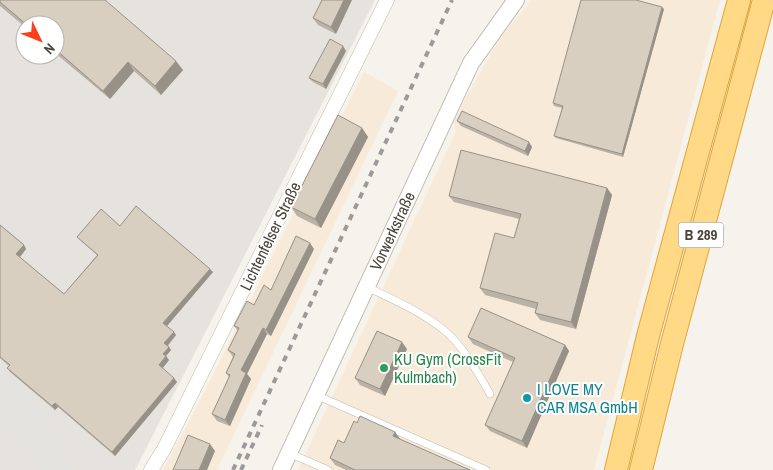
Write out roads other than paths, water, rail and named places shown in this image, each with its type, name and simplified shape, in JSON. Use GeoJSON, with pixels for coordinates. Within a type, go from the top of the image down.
{"type":"FeatureCollection","features":[{"type":"Feature","properties":{"kind":"highway","name":"B 289"},"geometry":{"type":"LineString","coordinates":[[616,470],[650,327],[739,0]]}},
{"type":"Feature","properties":{"kind":"highway","name":"B 289"},"geometry":{"type":"LineString","coordinates":[[641,470],[672,344],[764,0]]}},
{"type":"Feature","properties":{"kind":"street","name":"Lichtenfelser Straße"},"geometry":{"type":"LineString","coordinates":[[151,470],[164,450],[388,0]]}},
{"type":"Feature","properties":{"kind":"street","name":"Vorwerkstraße"},"geometry":{"type":"LineString","coordinates":[[281,470],[471,63],[516,0]]}},
{"type":"Feature","properties":{"kind":"lane"},"geometry":{"type":"LineString","coordinates":[[366,287],[408,306],[446,332],[472,364],[490,394]]}},
{"type":"Feature","properties":{"kind":"lane"},"geometry":{"type":"LineString","coordinates":[[316,395],[486,470]]}},
{"type":"Feature","properties":{"kind":"lane"},"geometry":{"type":"LineString","coordinates":[[289,453],[328,470]]}},
{"type":"Feature","properties":{"kind":"railway"},"geometry":{"type":"LineString","coordinates":[[233,470],[452,0]]}},
{"type":"Feature","properties":{"kind":"railway"},"geometry":{"type":"LineString","coordinates":[[241,470],[262,425]]}},
{"type":"Feature","properties":{"kind":"place","name":"KU Gym (CrossFit Kulmbach)"},"geometry":{"type":"Point","coordinates":[384,368]}},
{"type":"Feature","properties":{"kind":"place","name":"I LOVE MY CAR MSA GmbH"},"geometry":{"type":"Point","coordinates":[527,398]}}]}
